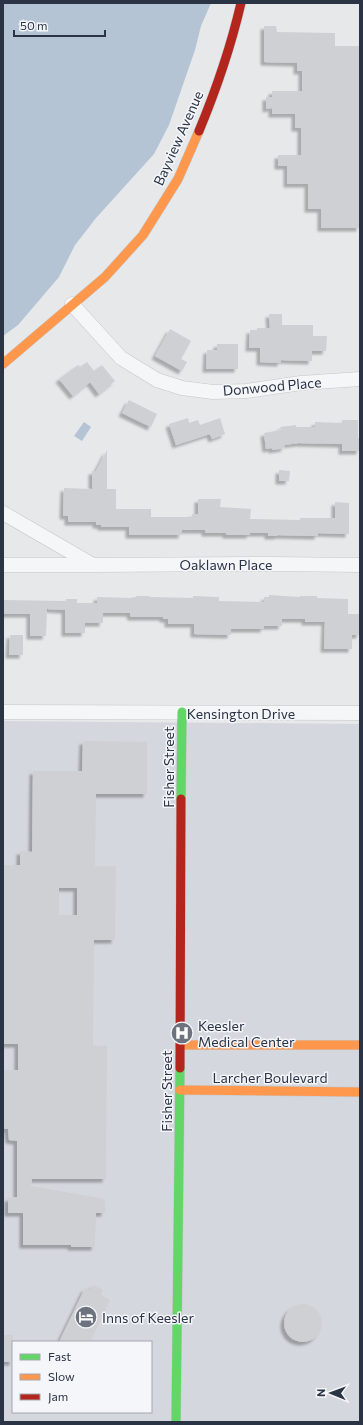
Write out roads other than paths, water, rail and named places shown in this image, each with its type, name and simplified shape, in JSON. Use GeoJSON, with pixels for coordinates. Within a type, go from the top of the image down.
{"type":"FeatureCollection","features":[{"type":"Feature","properties":{"kind":"street","name":"Bayview Avenue"},"geometry":{"type":"LineString","coordinates":[[3,364],[105,277],[143,235],[178,179],[210,105],[237,21],[241,3]]}},
{"type":"Feature","properties":{"kind":"street","name":"Donwood Place"},"geometry":{"type":"LineString","coordinates":[[72,304],[121,358],[157,380],[182,388],[213,392],[246,391],[301,383],[360,379]]}},
{"type":"Feature","properties":{"kind":"street"},"geometry":{"type":"LineString","coordinates":[[3,513],[93,565]]}},
{"type":"Feature","properties":{"kind":"street","name":"Oaklawn Place"},"geometry":{"type":"LineString","coordinates":[[3,565],[360,565]]}},
{"type":"Feature","properties":{"kind":"street","name":"Kensington Drive"},"geometry":{"type":"LineString","coordinates":[[3,712],[360,713]]}},
{"type":"Feature","properties":{"kind":"street","name":"Fisher Street"},"geometry":{"type":"LineString","coordinates":[[176,1422],[182,712]]}},
{"type":"Feature","properties":{"kind":"street"},"geometry":{"type":"LineString","coordinates":[[180,1044],[360,1045]]}},
{"type":"Feature","properties":{"kind":"street","name":"Larcher Boulevard"},"geometry":{"type":"LineString","coordinates":[[180,1090],[360,1092]]}},
{"type":"Feature","properties":{"kind":"water"},"geometry":{"type":"Polygon","coordinates":[[[3,3],[211,3],[201,26],[195,50],[169,125],[154,154],[96,218],[75,245],[59,277],[18,325],[3,336],[3,3]]]}},
{"type":"Feature","properties":{"kind":"water"},"geometry":{"type":"Polygon","coordinates":[[[84,422],[91,427],[82,441],[74,436],[84,422]]]}},
{"type":"Feature","properties":{"kind":"place","name":"Keesler Medical Center"},"geometry":{"type":"Point","coordinates":[182,1033]}},
{"type":"Feature","properties":{"kind":"place","name":"Inns of Keesler"},"geometry":{"type":"Point","coordinates":[86,1317]}}]}
